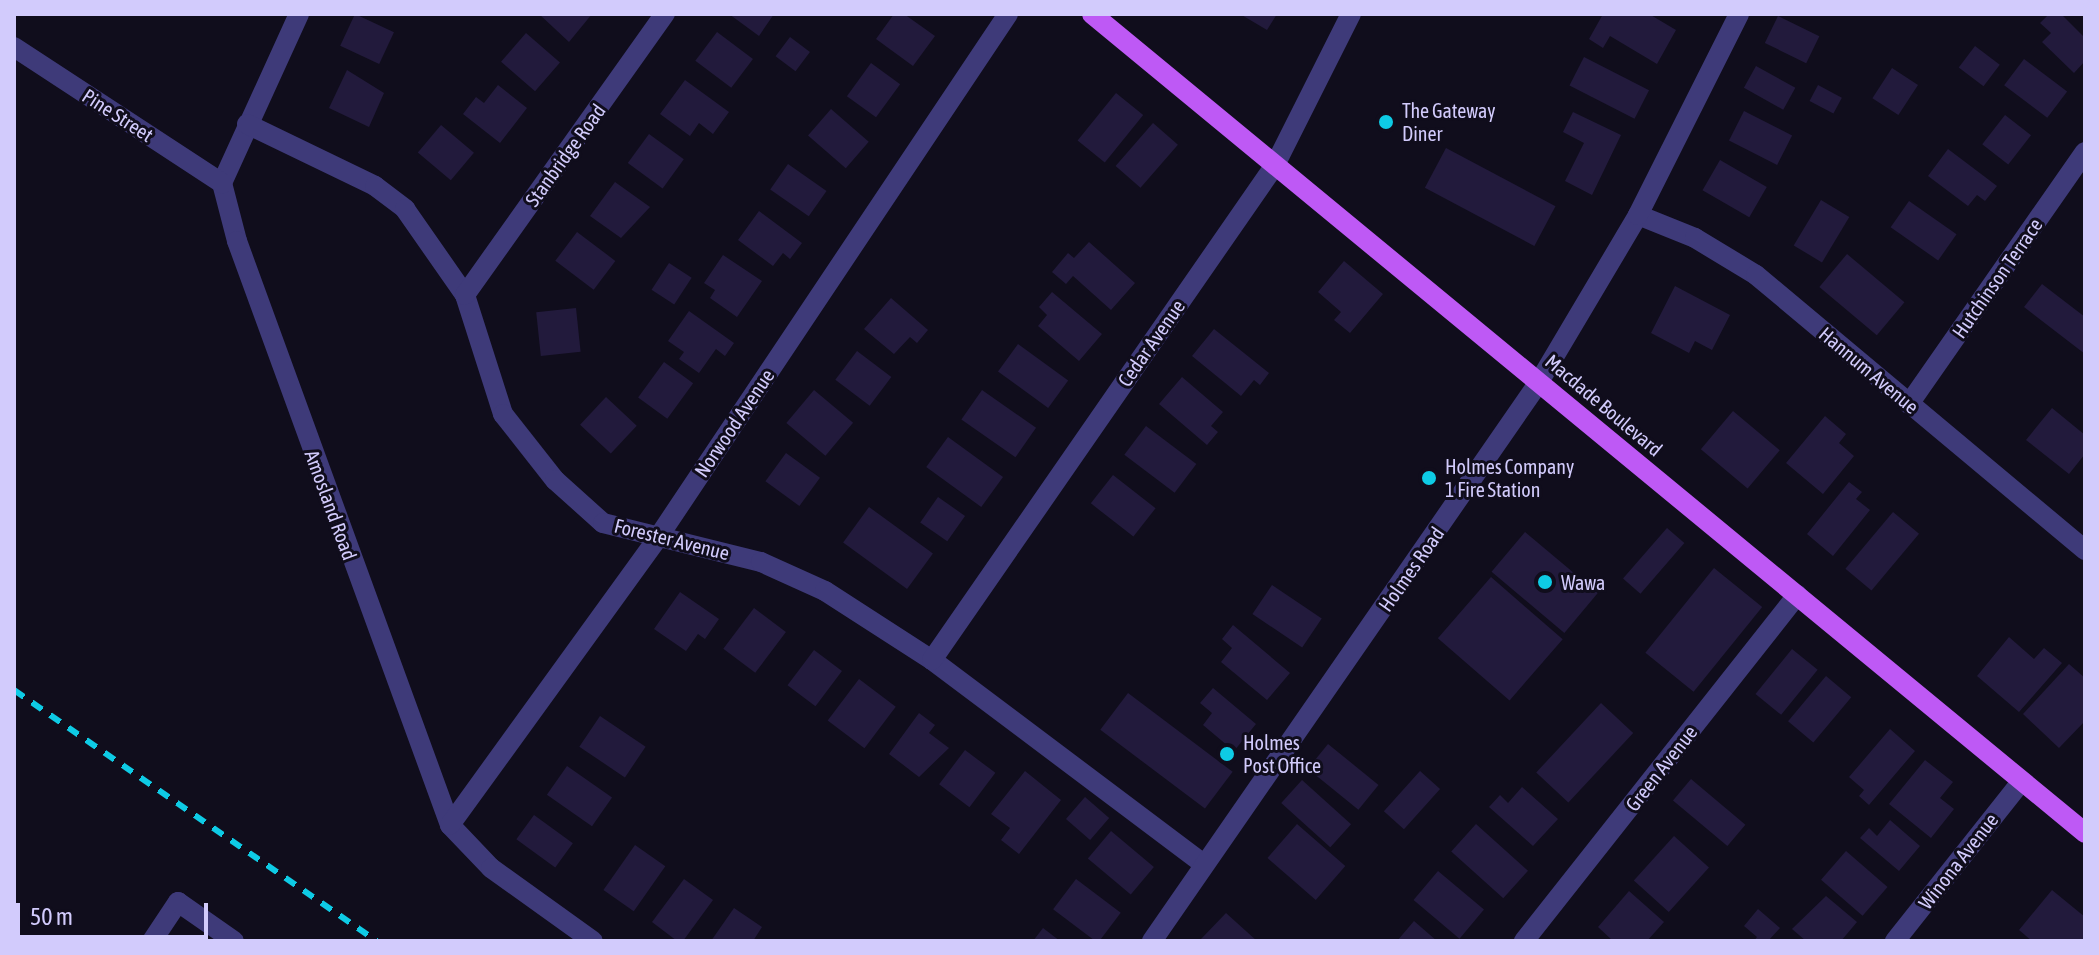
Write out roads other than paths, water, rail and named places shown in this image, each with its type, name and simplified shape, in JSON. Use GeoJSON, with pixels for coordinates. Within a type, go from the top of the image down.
{"type":"FeatureCollection","features":[{"type":"Feature","properties":{"kind":"main road","name":"Macdade Boulevard"},"geometry":{"type":"LineString","coordinates":[[1092,14],[2085,833]]}},
{"type":"Feature","properties":{"kind":"street"},"geometry":{"type":"LineString","coordinates":[[222,183],[299,14]]}},
{"type":"Feature","properties":{"kind":"street","name":"Stanbridge Road"},"geometry":{"type":"LineString","coordinates":[[465,295],[665,14]]}},
{"type":"Feature","properties":{"kind":"street","name":"Norwood Avenue"},"geometry":{"type":"LineString","coordinates":[[450,825],[661,533],[1008,14]]}},
{"type":"Feature","properties":{"kind":"street","name":"Cedar Avenue"},"geometry":{"type":"LineString","coordinates":[[932,660],[1275,165],[1351,14]]}},
{"type":"Feature","properties":{"kind":"street","name":"Holmes Road"},"geometry":{"type":"LineString","coordinates":[[1152,941],[1539,382],[1638,215],[1739,14]]}},
{"type":"Feature","properties":{"kind":"street","name":"Pine Street"},"geometry":{"type":"LineString","coordinates":[[14,47],[222,183]]}},
{"type":"Feature","properties":{"kind":"street","name":"Forester Avenue"},"geometry":{"type":"LineString","coordinates":[[247,124],[375,186],[405,209],[465,295],[503,414],[555,480],[603,523],[661,533],[761,562],[825,591],[932,660],[1204,864]]}},
{"type":"Feature","properties":{"kind":"street","name":"Hutchinson Terrace"},"geometry":{"type":"LineString","coordinates":[[1909,404],[2085,152]]}},
{"type":"Feature","properties":{"kind":"street","name":"Amosland Road"},"geometry":{"type":"LineString","coordinates":[[222,183],[247,271],[450,825],[491,868],[593,941]]}},
{"type":"Feature","properties":{"kind":"street","name":"Hannum Avenue"},"geometry":{"type":"LineString","coordinates":[[1638,215],[1695,238],[1756,275],[2085,550]]}},
{"type":"Feature","properties":{"kind":"street","name":"Green Avenue"},"geometry":{"type":"LineString","coordinates":[[1524,941],[1797,595]]}},
{"type":"Feature","properties":{"kind":"street","name":"Winona Avenue"},"geometry":{"type":"LineString","coordinates":[[1895,941],[2022,781]]}},
{"type":"Feature","properties":{"kind":"street"},"geometry":{"type":"LineString","coordinates":[[152,941],[178,902],[234,941]]}},
{"type":"Feature","properties":{"kind":"railway"},"geometry":{"type":"LineString","coordinates":[[14,690],[377,941]]}},
{"type":"Feature","properties":{"kind":"place","name":"The Gateway Diner"},"geometry":{"type":"Point","coordinates":[1386,122]}},
{"type":"Feature","properties":{"kind":"place","name":"Holmes Company 1 Fire Station"},"geometry":{"type":"Point","coordinates":[1429,478]}},
{"type":"Feature","properties":{"kind":"place","name":"Wawa"},"geometry":{"type":"Point","coordinates":[1545,582]}},
{"type":"Feature","properties":{"kind":"place","name":"Holmes Post Office"},"geometry":{"type":"Point","coordinates":[1227,754]}}]}
